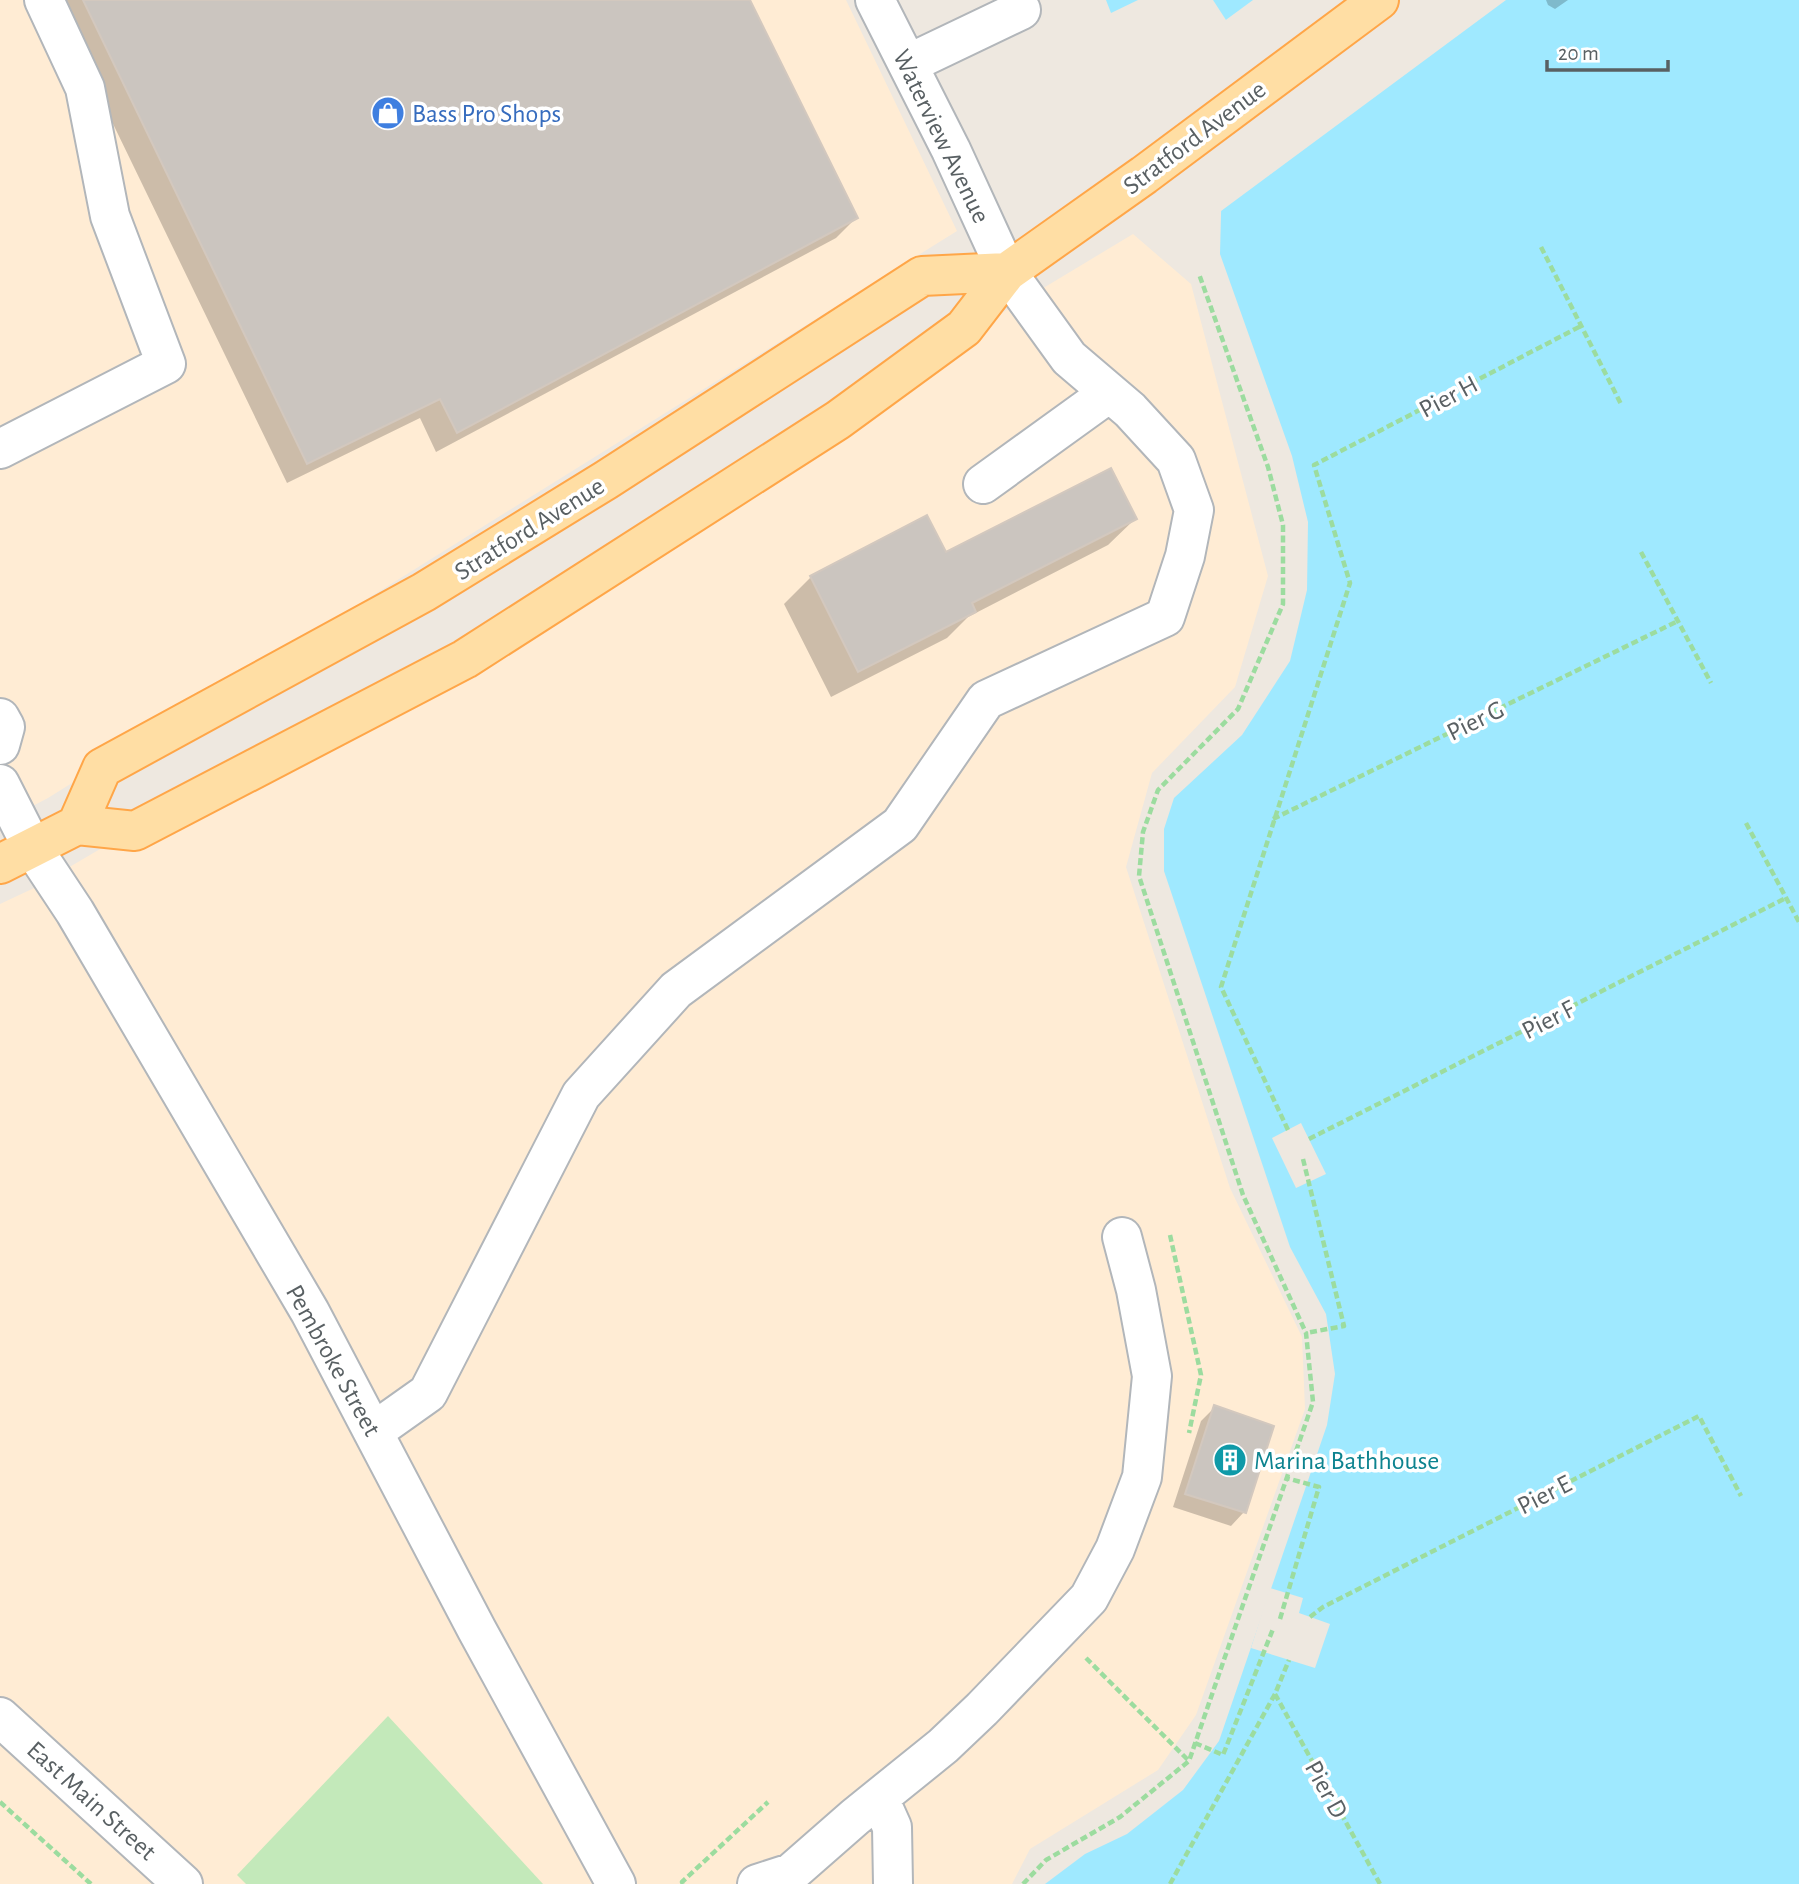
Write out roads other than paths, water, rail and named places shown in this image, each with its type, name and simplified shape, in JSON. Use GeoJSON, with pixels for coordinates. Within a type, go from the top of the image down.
{"type":"FeatureCollection","features":[{"type":"Feature","properties":{"kind":"main road","name":"Stratford Avenue"},"geometry":{"type":"LineString","coordinates":[[1007,272],[922,276],[606,481],[424,592],[102,768],[77,825],[135,831],[465,659],[838,421],[964,328],[1007,272],[1144,175],[1380,0]]}},
{"type":"Feature","properties":{"kind":"main road"},"geometry":{"type":"LineString","coordinates":[[16,856],[77,825]]}},
{"type":"Feature","properties":{"kind":"street"},"geometry":{"type":"LineString","coordinates":[[0,449],[166,364],[110,216],[85,88],[44,0]]}},
{"type":"Feature","properties":{"kind":"street","name":"Waterview Avenue"},"geometry":{"type":"LineString","coordinates":[[373,1432],[428,1393],[581,1095],[676,990],[900,825],[986,700],[1165,617],[1185,556],[1194,510],[1176,460],[1130,411],[1069,358],[1007,272],[951,150],[875,0]]}},
{"type":"Feature","properties":{"kind":"street"},"geometry":{"type":"LineString","coordinates":[[908,64],[1021,10]]}},
{"type":"Feature","properties":{"kind":"street"},"geometry":{"type":"LineString","coordinates":[[984,484],[1109,393]]}},
{"type":"Feature","properties":{"kind":"street"},"geometry":{"type":"LineString","coordinates":[[0,718],[5,727],[0,745]]}},
{"type":"Feature","properties":{"kind":"street","name":"Pembroke Street"},"geometry":{"type":"LineString","coordinates":[[0,784],[16,856],[75,912],[303,1301],[477,1630],[616,1884]]}},
{"type":"Feature","properties":{"kind":"street"},"geometry":{"type":"LineString","coordinates":[[779,1880],[943,1746],[1089,1598],[1115,1549],[1142,1477],[1152,1376],[1136,1290],[1122,1237]]}},
{"type":"Feature","properties":{"kind":"street","name":"East Main Street"},"geometry":{"type":"LineString","coordinates":[[0,1717],[183,1884]]}},
{"type":"Feature","properties":{"kind":"street"},"geometry":{"type":"LineString","coordinates":[[878,1798],[892,1827],[893,1884]]}},
{"type":"Feature","properties":{"kind":"water"},"geometry":{"type":"Polygon","coordinates":[[[1106,0],[1138,0],[1111,13],[1106,0]]]}},
{"type":"Feature","properties":{"kind":"water"},"geometry":{"type":"Polygon","coordinates":[[[1213,0],[1799,0],[1799,1884],[1045,1884],[1085,1854],[1127,1834],[1183,1790],[1219,1741],[1327,1425],[1335,1374],[1326,1314],[1290,1247],[1164,871],[1164,829],[1174,798],[1242,735],[1290,661],[1307,590],[1308,522],[1292,456],[1220,254],[1226,20],[1213,0]]]}},
{"type":"Feature","properties":{"kind":"place","name":"Bass Pro Shops"},"geometry":{"type":"Point","coordinates":[388,113]}},
{"type":"Feature","properties":{"kind":"place","name":"Marina Bathhouse"},"geometry":{"type":"Point","coordinates":[1230,1460]}}]}
